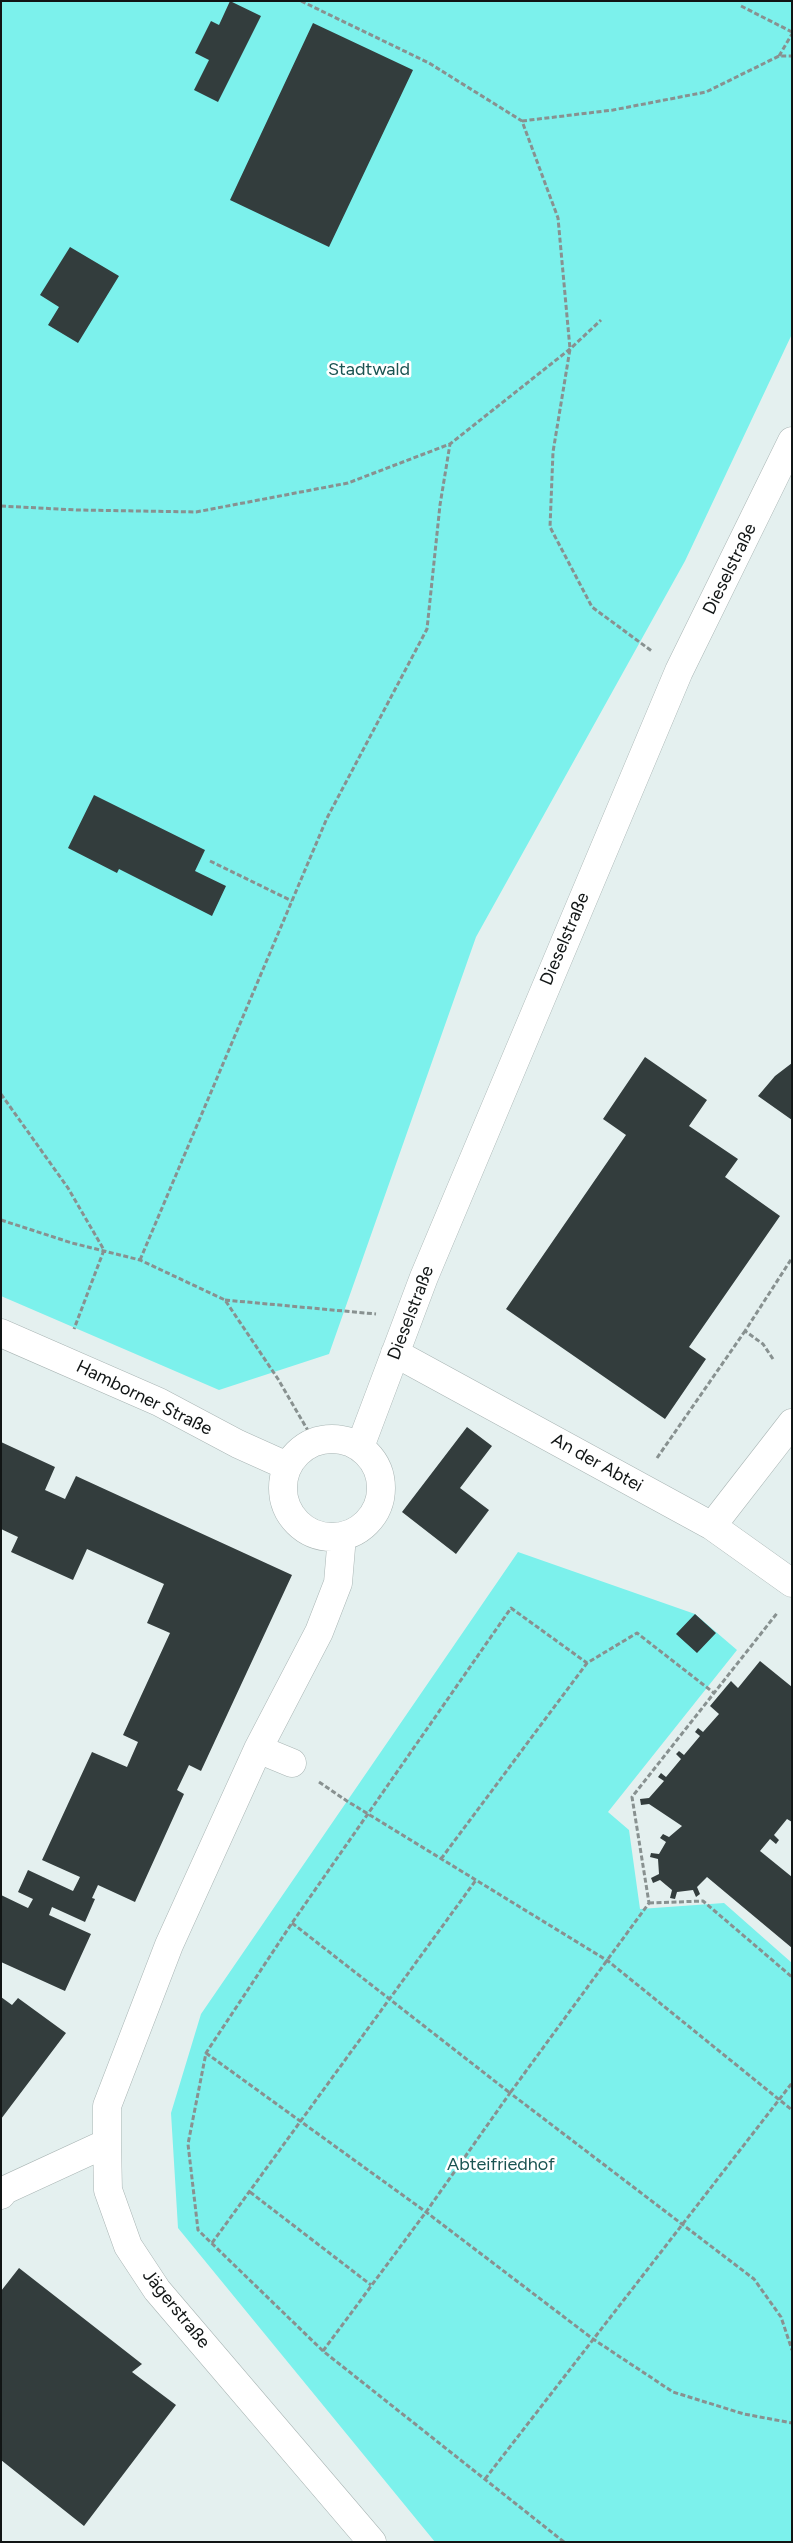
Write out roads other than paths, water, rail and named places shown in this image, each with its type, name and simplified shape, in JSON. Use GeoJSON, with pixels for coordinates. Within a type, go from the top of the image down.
{"type":"FeatureCollection","features":[{"type":"Feature","properties":{"kind":"street","name":"Dieselstraße"},"geometry":{"type":"LineString","coordinates":[[360,1447],[427,1268],[679,671],[783,484],[792,441]]}},
{"type":"Feature","properties":{"kind":"street","name":"Hamborner Straße"},"geometry":{"type":"LineString","coordinates":[[1,1333],[159,1402],[238,1444],[287,1466]]}},
{"type":"Feature","properties":{"kind":"street","name":"An der Abtei"},"geometry":{"type":"LineString","coordinates":[[396,1353],[712,1526],[792,1583]]}},
{"type":"Feature","properties":{"kind":"street"},"geometry":{"type":"LineString","coordinates":[[712,1526],[792,1423]]}},
{"type":"Feature","properties":{"kind":"street"},"geometry":{"type":"LineString","coordinates":[[337,1438],[360,1447],[373,1460],[380,1478],[380,1497],[373,1514],[360,1528],[342,1536],[315,1535],[292,1518],[282,1493],[287,1466],[298,1451],[314,1441],[337,1438]]}},
{"type":"Feature","properties":{"kind":"street","name":"Jägerstraße"},"geometry":{"type":"LineString","coordinates":[[342,1536],[338,1583],[319,1632],[258,1749],[169,1945],[110,2097],[107,2106],[108,2190],[128,2246],[157,2290],[372,2542]]}},
{"type":"Feature","properties":{"kind":"street"},"geometry":{"type":"LineString","coordinates":[[258,1749],[292,1763]]}},
{"type":"Feature","properties":{"kind":"street"},"geometry":{"type":"LineString","coordinates":[[3,2190],[107,2143]]}},
{"type":"Feature","properties":{"kind":"park label","name":"Stadtwald"},"geometry":{"type":"Point","coordinates":[369,370]}},
{"type":"Feature","properties":{"kind":"park label","name":"Abteifriedhof"},"geometry":{"type":"Point","coordinates":[501,2165]}}]}
